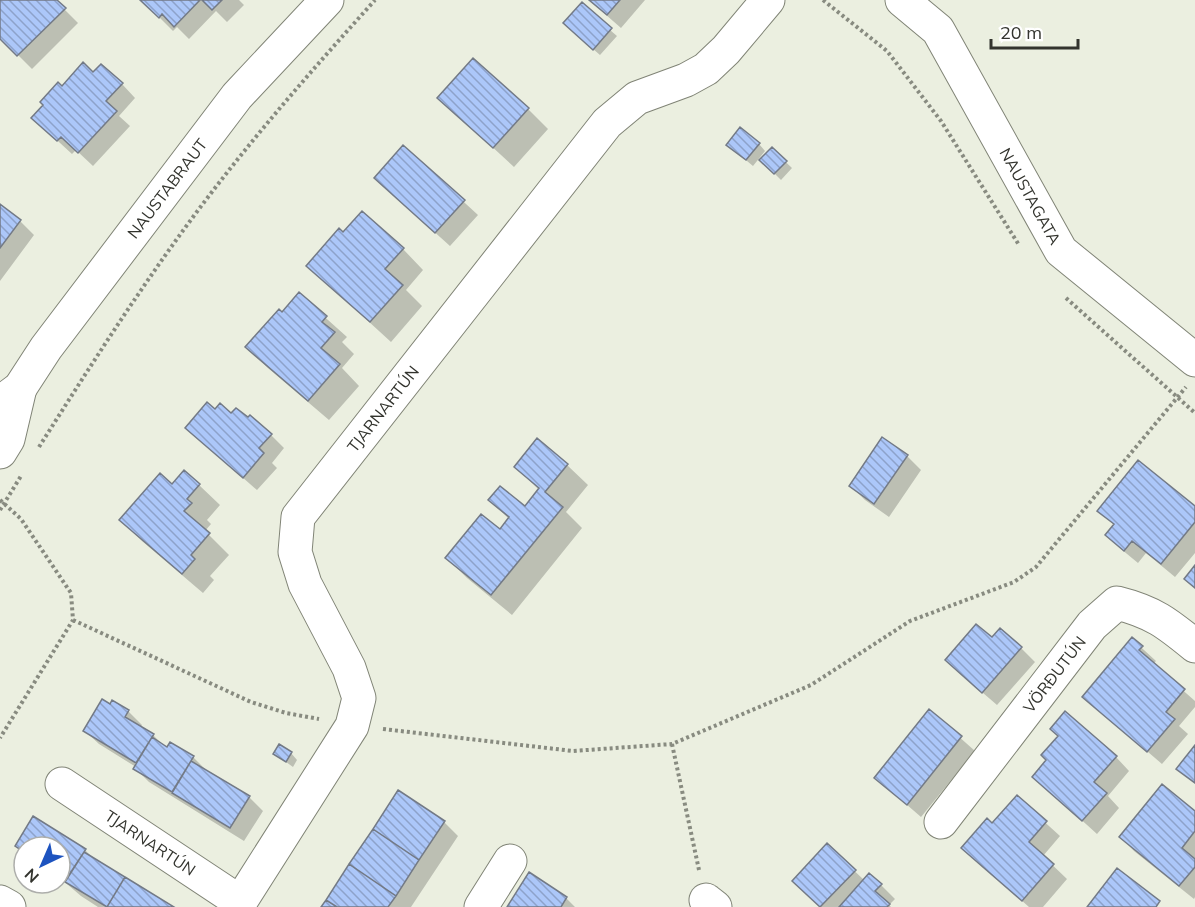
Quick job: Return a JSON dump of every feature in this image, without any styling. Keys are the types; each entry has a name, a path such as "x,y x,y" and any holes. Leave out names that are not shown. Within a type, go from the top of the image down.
{"street":[{"name":"NAUSTABRAUT","path":"11,464 8,439 10,396 237,96 327,0"},
{"name":"TJARNARTÚN","path":"62,784 239,904 352,726 359,698 349,668 305,584 296,552 298,517 607,123 637,98 686,80 706,69 726,50 768,0"},
{"name":"NAUSTAGATA","path":"902,0 938,30 1060,251 1192,372"},
{"name":"VÖRÐUTÚN","path":"941,822 1092,625 1118,603 1142,609 1162,619 1195,646"},
{"path":"481,907 510,861"},
{"path":"0,902 9,907"}],"path":[{"path":"34,456 88,370 196,213 280,106 375,0"},
{"path":"73,620 251,702 286,713 352,726 573,751 672,744 811,685 910,621 1014,582 1036,567 1192,372"},
{"path":"0,510 11,464"},
{"path":"0,738 73,620 71,593 21,519 2,502"},
{"path":"672,744 711,903"}],"building":[{"path":"0,0 57,0 66,8 17,56 0,39"},
{"path":"140,0 200,0 174,27 162,14 159,18"},
{"path":"202,0 222,0 212,10"},
{"path":"589,0 620,0 607,15"},
{"path":"582,2 612,28 593,50 563,23"},
{"path":"473,58 529,108 493,148 437,98"},
{"path":"83,62 93,72 101,64 123,83 106,101 117,111 78,153 61,137 57,141 31,118 43,105 40,102 58,82 62,86"},
{"path":"740,127 760,143 746,160 726,145"},
{"path":"403,145 465,200 435,233 374,178"},
{"path":"772,147 787,161 774,174 759,160"},
{"path":"0,204 21,220 0,248"},
{"path":"362,211 404,248 385,269 403,285 370,322 306,266 339,228 343,232"},
{"path":"299,292 327,316 322,322 335,332 321,348 340,364 308,401 245,347 279,309 282,312"},
{"path":"207,402 215,409 220,403 231,413 236,408 248,417 250,415 272,434 259,448 264,453 243,478 185,428"},
{"path":"882,437 908,455 874,504 849,486"},
{"path":"537,438 568,464 545,492 563,507 491,595 445,558 481,514 500,529 509,517 488,500 500,486 525,506 539,488 514,467"},
{"path":"1138,460 1195,506 1195,522 1161,564 1132,541 1124,551 1105,535 1114,524 1097,511"},
{"path":"184,470 200,484 187,499 192,503 184,511 210,533 191,555 195,559 182,574 119,520 160,473 172,484"},
{"path":"1195,565 1195,588 1184,579"},
{"path":"976,624 992,637 1000,628 1022,647 982,693 945,660"},
{"path":"1132,637 1143,646 1139,650 1185,689 1166,712 1175,719 1147,752 1082,697"},
{"path":"102,699 110,704 112,700 129,710 125,717 154,734 136,763 83,731"},
{"path":"929,709 962,736 907,805 874,778"},
{"path":"1065,711 1117,756 1094,782 1107,793 1082,821 1032,777 1046,760 1041,755 1058,736 1050,729"},
{"path":"152,737 167,747 170,742 194,756 172,792 133,769"},
{"path":"279,744 292,752 286,762 273,754"},
{"path":"1195,745 1195,783 1176,769"},
{"path":"191,761 250,796 230,828 172,793"},
{"path":"1162,784 1195,811 1195,831 1182,848 1195,859 1195,867 1179,886 1119,837"},
{"path":"398,790 445,821 419,860 373,829"},
{"path":"1017,795 1047,821 1029,842 1054,864 1022,901 961,848 987,818 992,823"},
{"path":"33,816 64,835 22,835"},
{"path":"373,829 419,860 396,896 349,864"},
{"path":"72,840 86,849 72,870"},
{"path":"827,843 856,870 820,907 792,881"},
{"path":"84,852 125,877 107,907 72,886 72,871"},
{"path":"349,864 396,896 388,907 337,907 326,900"},
{"path":"1117,868 1160,901 1156,907 1087,907"},
{"path":"529,872 567,897 561,907 507,907"},
{"path":"869,873 882,884 875,891 890,904 887,907 839,907"},
{"path":"125,877 174,907 107,907"},
{"path":"326,900 337,907 321,907"}]}
